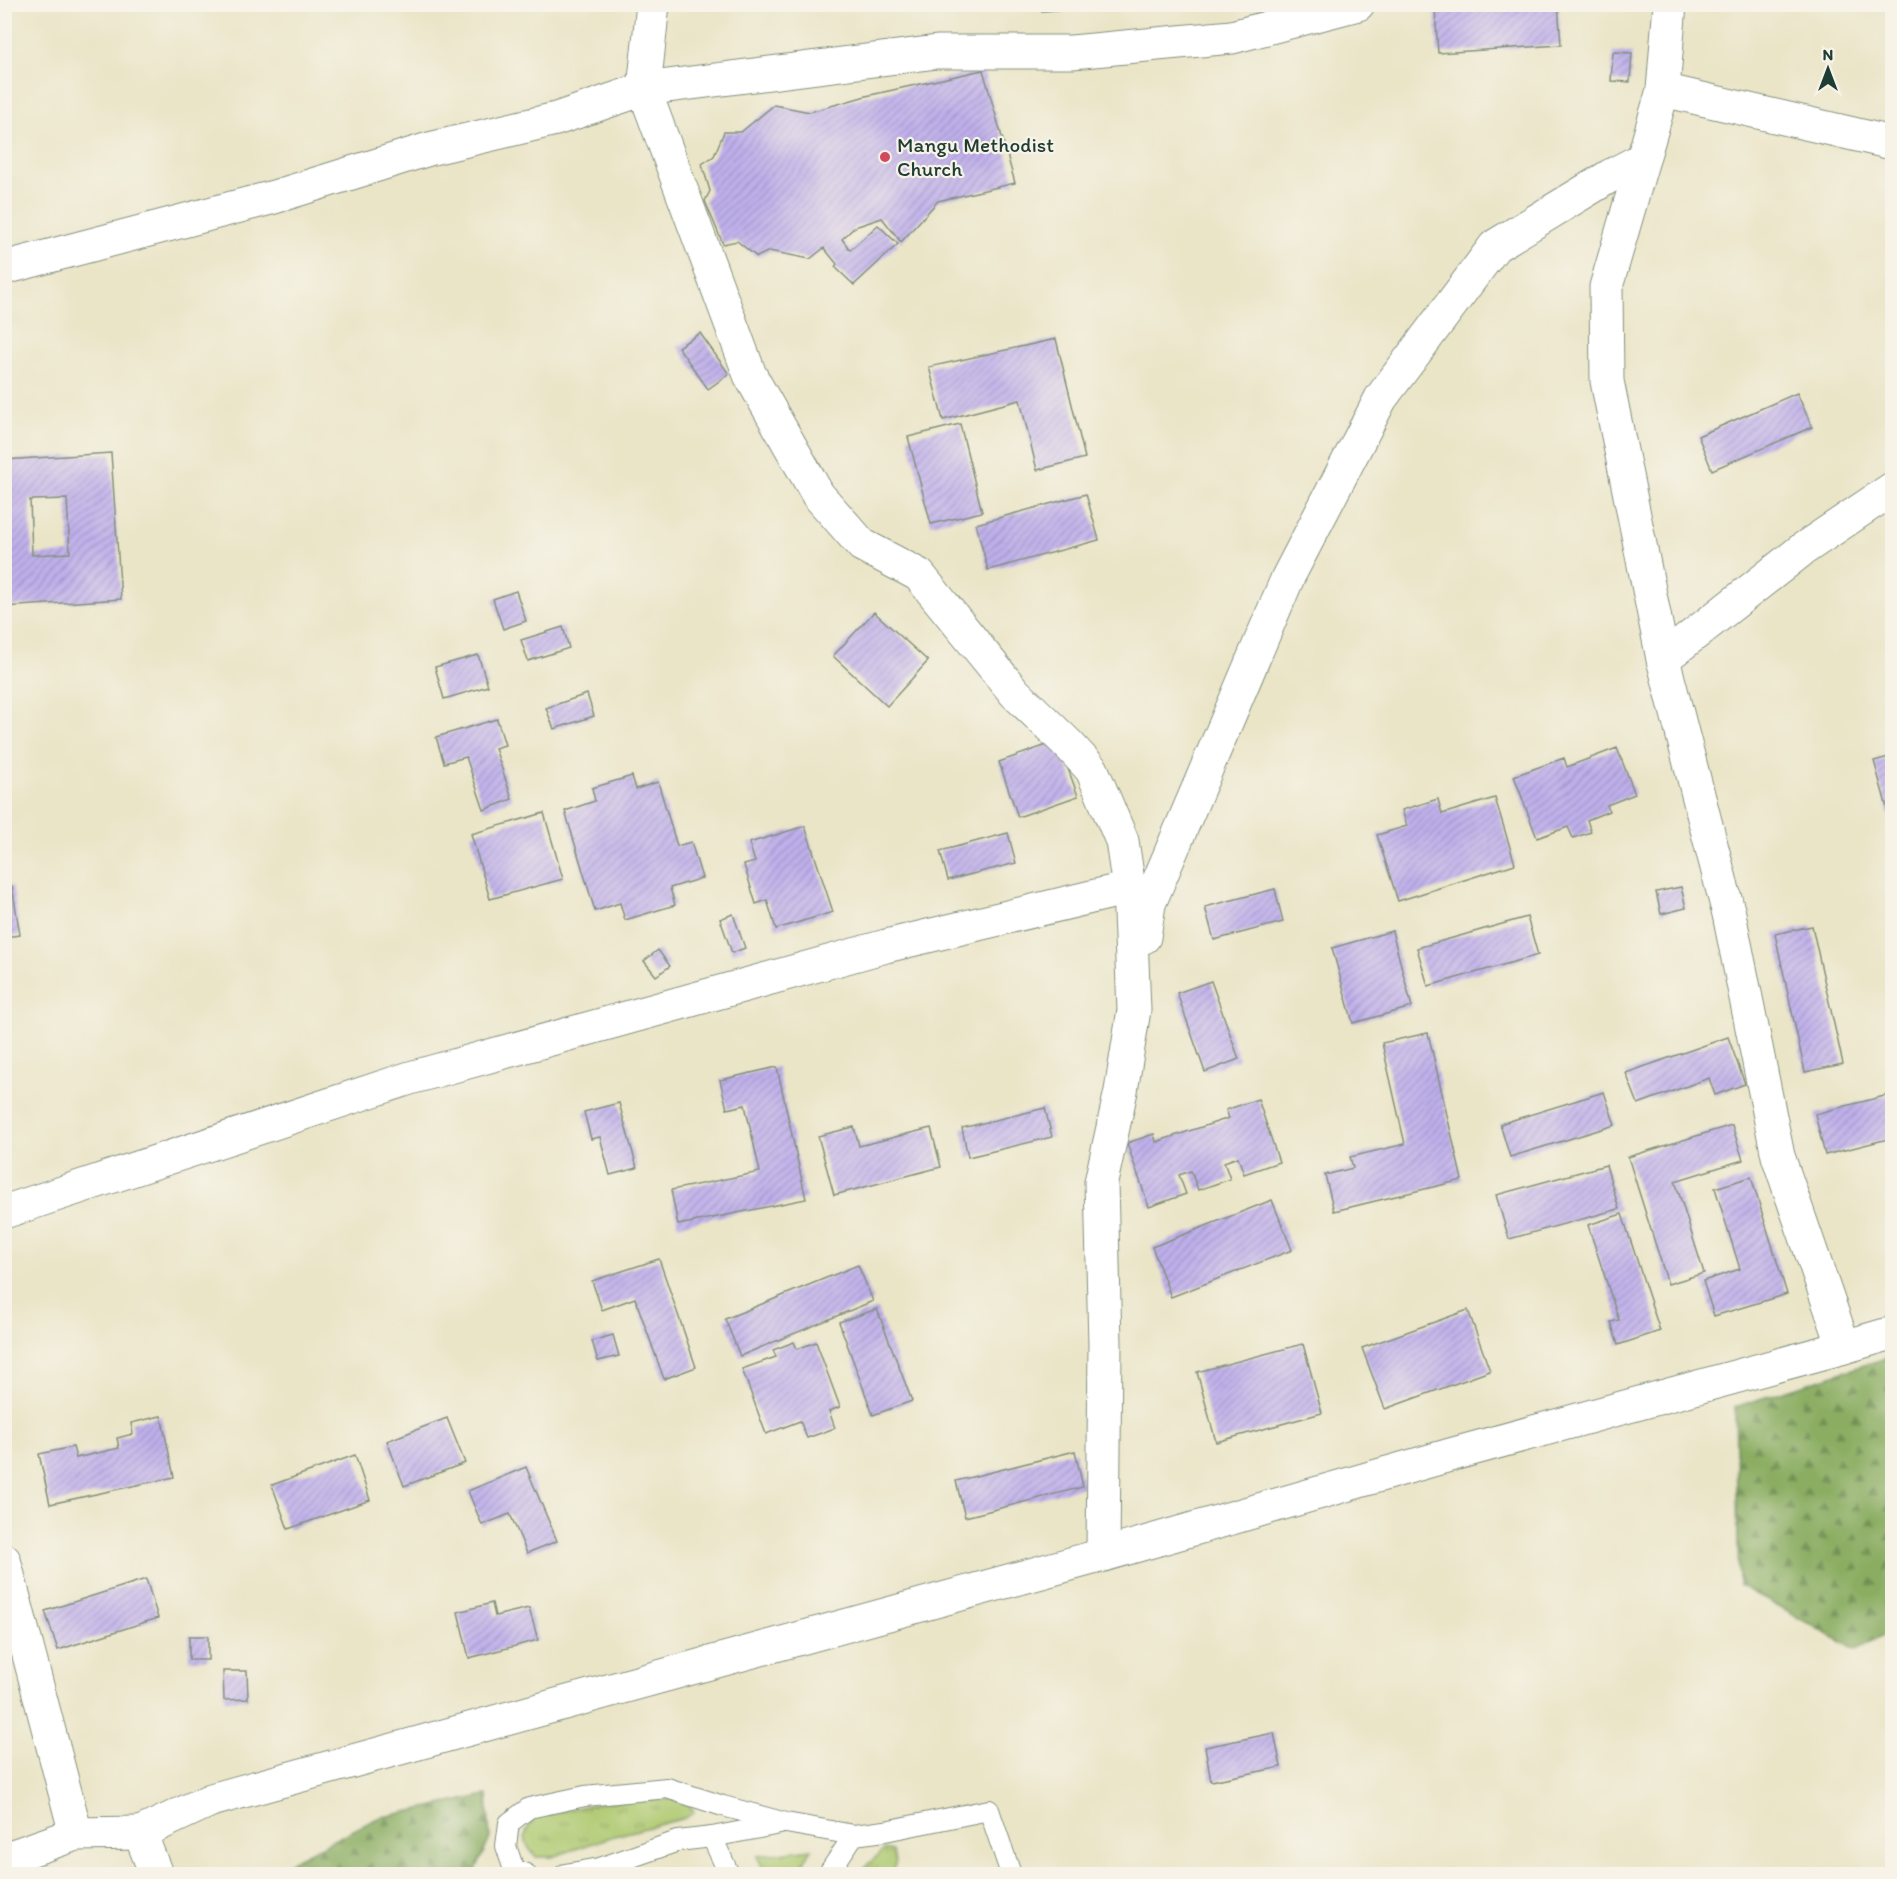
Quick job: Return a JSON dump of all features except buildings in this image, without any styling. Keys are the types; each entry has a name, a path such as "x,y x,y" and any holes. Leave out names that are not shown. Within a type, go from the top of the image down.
{"street":[{"path":"653,4 644,89 750,375 818,495 862,545 919,575 1015,693 1092,770 1122,842 1130,888 1134,1010"},
{"path":"4,268 274,197 429,149 556,119 644,89 937,52 1072,52 1232,38 1358,4"},
{"path":"1670,4 1663,90 1606,287 1607,381 1663,659 1729,914 1778,1156 1844,1347"},
{"path":"1663,90 1893,143"},
{"path":"1103,1555 1105,1344 1101,1182 1134,1010 1149,904 1288,577 1381,399 1495,246 1610,176 1643,159"},
{"path":"1663,659 1803,549 1893,489"},
{"path":"4,1212 410,1078 886,946 1130,888"},
{"path":"4,1858 76,1834 140,1833 211,1800 1103,1555 1450,1455 1893,1333"},
{"path":"4,1560 76,1834"},
{"path":"140,1833 156,1875"}],"lane":[{"path":"526,1875 514,1870 506,1846 509,1823 529,1808 585,1796 667,1788 786,1823 854,1835 988,1810 1011,1875"},
{"path":"565,1875 600,1868 678,1841 786,1823"},
{"path":"828,1875 854,1835"},
{"path":"712,1837 729,1875"}],"green space":[{"path":"1892,1356 1892,1631 1856,1650 1739,1585 1735,1407"},
{"path":"487,1795 490,1838 474,1874 276,1874 291,1861 378,1818"},
{"path":"671,1799 690,1805 694,1812 685,1818 614,1836 552,1857 536,1857 526,1842 526,1833 534,1817 604,1802"},
{"path":"812,1849 796,1874 766,1874 757,1856"},
{"path":"885,1849 892,1851 896,1861 892,1874 857,1874"}],"place":[{"name":"Mangu Methodist Church","path":"885,157"}]}
